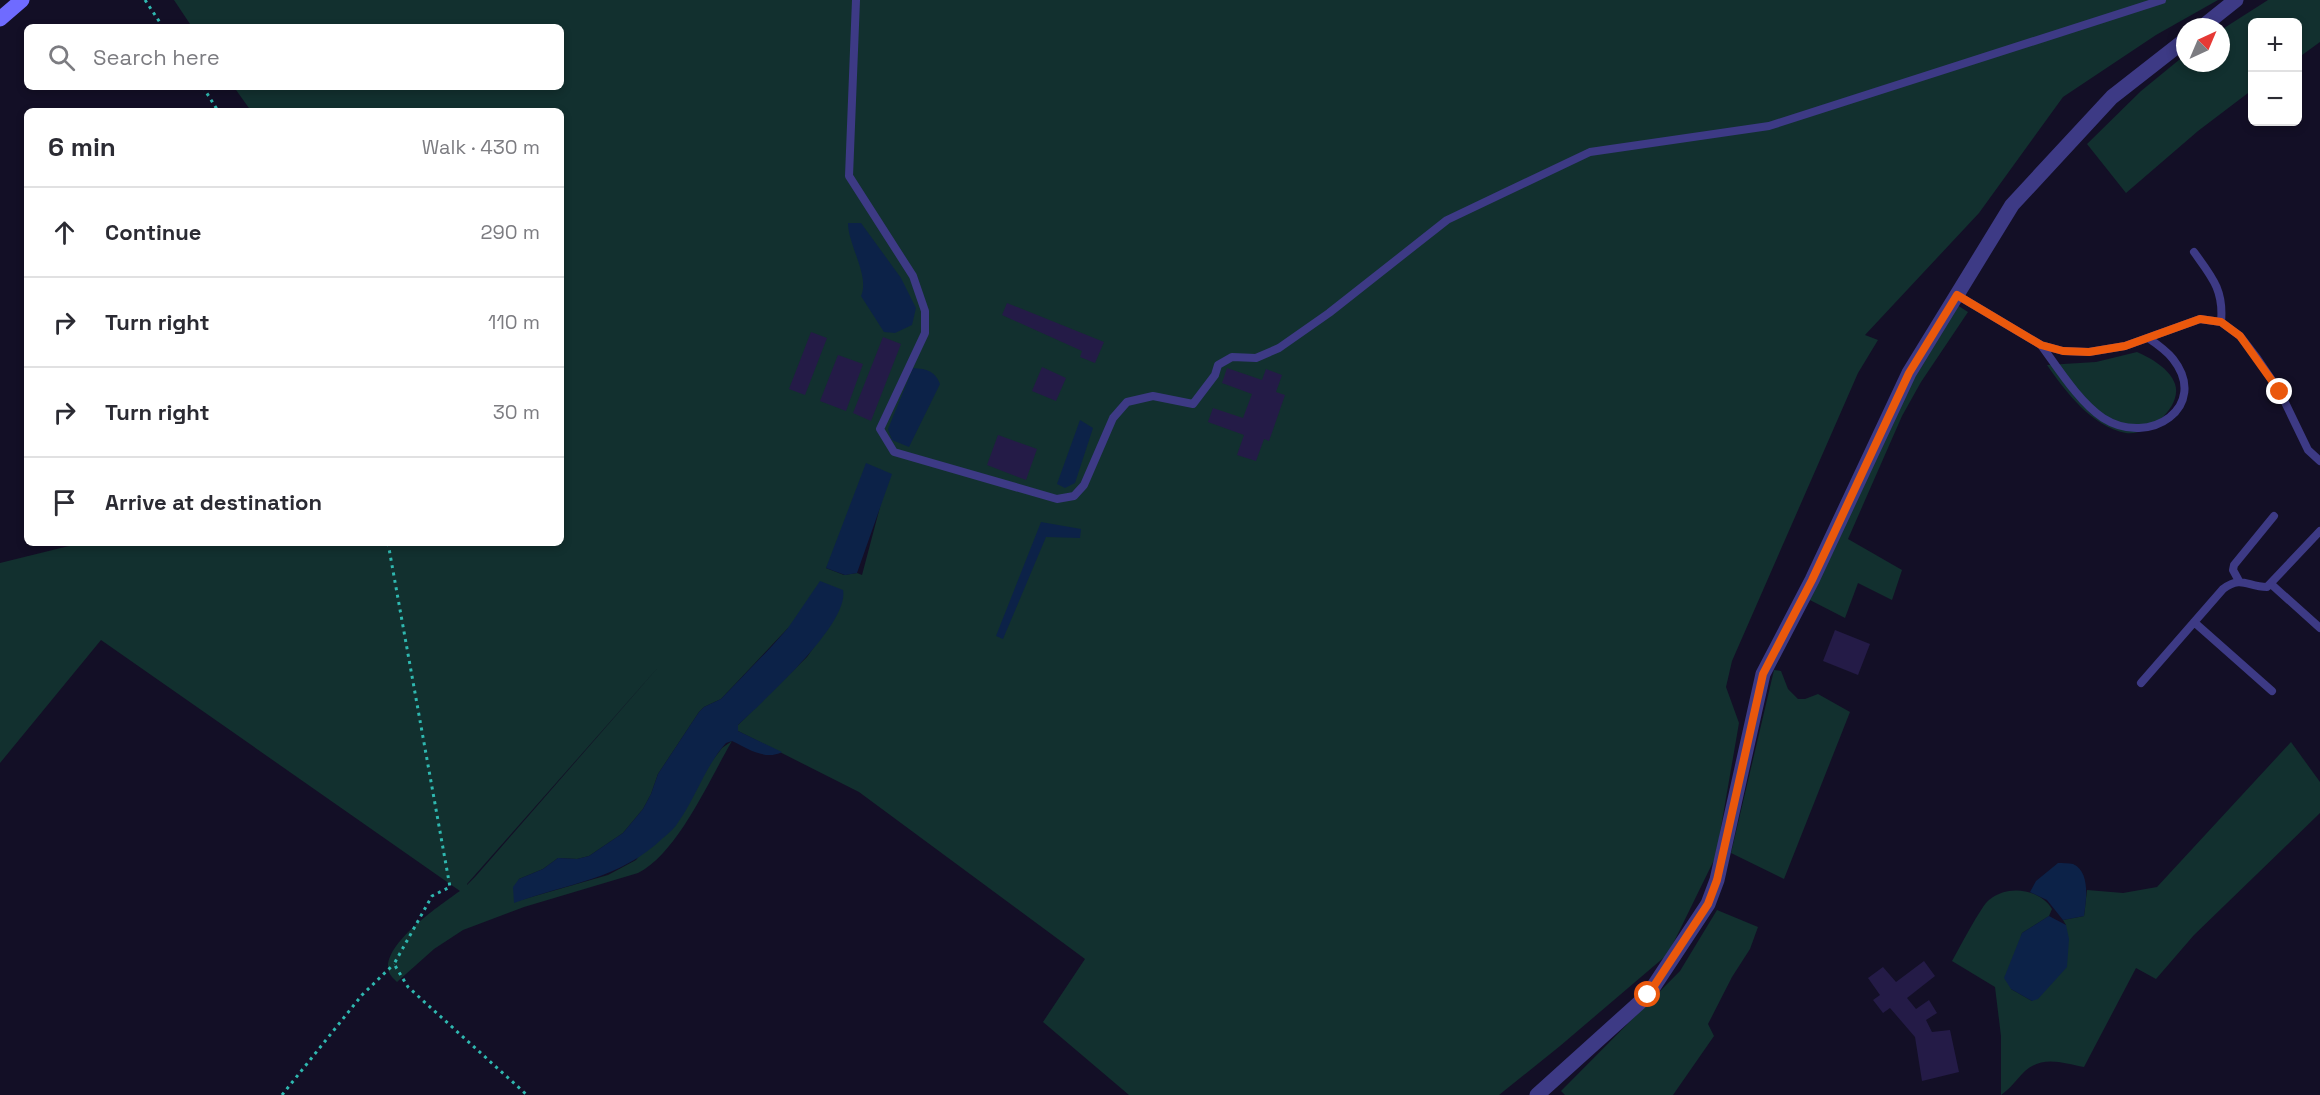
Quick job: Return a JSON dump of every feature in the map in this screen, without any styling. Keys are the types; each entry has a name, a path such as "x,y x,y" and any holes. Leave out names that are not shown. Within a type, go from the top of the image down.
{"main road":[{"path":"0,19 22,0"}],"street":[{"path":"2213,18 2236,0"},
{"path":"1537,1095 1648,995 1708,904 1717,880 1763,674 1812,580 1909,373 2012,205 2112,97 2176,47"}],"lane":[{"path":"856,0 849,176 913,276 925,310 925,333 880,429 894,452 1057,499 1074,496 1084,485 1113,418 1127,402 1153,396 1193,404 1215,375 1218,365 1232,357 1256,358 1280,348 1329,313 1447,220 1590,152 1769,126 2162,0"},
{"path":"2194,252 2218,288 2222,300 2221,322"},
{"path":"1957,295 2041,345 2063,351 2089,352 2125,346 2200,319 2221,322 2240,336 2257,358 2280,392 2308,450 2320,461"},
{"path":"2041,345 2072,386 2103,418 2130,428 2153,428 2176,410 2185,392 2179,369 2172,357 2148,338"},
{"path":"2239,581 2233,570 2234,565 2274,516"},
{"path":"2141,683 2223,589 2232,582 2239,581 2267,587 2320,531"},
{"path":"2271,584 2320,628"},
{"path":"2194,622 2272,691"}],"path":[{"path":"145,0 161,24"},
{"path":"205,90 217,108"},
{"path":"282,1095 362,995 394,964 432,896 450,887 389,546"},
{"path":"394,964 408,987 527,1095"}],"green space":[{"path":"174,0 2218,0 2186,18 2176,18 2176,24 2063,97 1979,213 1865,335 1878,340 1858,373 1732,661 1726,687 1739,723 1716,856 1668,954 1499,1095 1129,1095 1043,1022 1085,959 859,792 738,731 738,725 807,657 837,614 788,628 721,699 699,712 658,774 643,809 623,833 589,856 577,859 558,858 543,869 519,879 514,902 608,875 636,860 722,748 732,741 679,833 653,863 638,873 524,907 463,930 434,949 397,982 388,966 397,945 417,924 460,891 101,640 0,763 0,563 69,546 564,546 564,108 249,108 236,90 564,90 564,24 190,24","holes":["889,473 862,575 857,573 844,575 826,568","661,664 475,877 467,884"]},
{"path":"2268,0 2320,0 2320,42 2302,55 2302,18 2248,18 2248,93 2198,131 2126,193 2087,144 2141,91 2176,62 2176,72 2230,72 2230,24"},
{"path":"1954,303 1968,312 1921,382 1902,416 1848,539 1902,570 1892,600 1858,583 1845,618 1806,598 1861,471"},
{"path":"2137,352 2154,361 2169,374 2175,384 2176,393 2169,411 2161,419 2144,430 2134,433 2113,429 2091,416 2071,397 2047,365 2096,362"},
{"path":"1774,670 1781,671 1788,689 1798,699 1818,694 1850,712 1784,879 1731,853"},
{"path":"2291,742 2320,782 2320,813 2194,935 2156,979 2136,968 2084,1067 2061,1062 2039,1063 2025,1071 2001,1095 2001,1036 1995,987 1952,961 1985,904 2005,892 2023,891 2040,897 2052,909 2049,916 2022,933 2011,989 2032,1001 2066,925 2063,920 2084,916 2087,890 2123,893 2157,887"},
{"path":"1717,910 1758,927 1750,949 1732,977 1708,1024 1714,1036 1673,1095 1565,1095 1561,1091 1680,971"}],"water":[{"path":"848,223 861,223 901,278 916,308 912,325 895,333 884,332 861,296 863,279"},
{"path":"913,368 930,372 936,376 940,384 909,447 892,440 888,429"},
{"path":"1080,420 1093,428 1075,483 1065,488 1057,484"},
{"path":"866,463 892,474 857,573 845,575 826,568"},
{"path":"1041,522 1081,529 1080,538 1046,537 1003,639 996,636"},
{"path":"820,581 843,590 842,605 833,622 784,681 738,725 738,731 782,752 769,755 750,750 732,741 726,743 713,761 677,824 646,852 611,872 514,903 513,887 519,879 543,869 558,858 577,859 589,856 623,833 643,809 658,774 699,712 721,699 772,646 788,628"},
{"path":"2058,863 2073,864 2083,873 2086,887 2084,916 2063,920 2047,900 2030,892 2036,881"},
{"path":"2049,916 2066,925 2069,939 2067,967 2038,999 2032,1001 2011,989 2004,978 2022,933"}],"building":[{"path":"1007,303 1104,342 1095,363 1080,357 1082,351 1002,315"},
{"path":"811,332 827,338 805,395 789,389"},
{"path":"883,337 901,344 871,421 853,413"},
{"path":"838,355 863,364 846,411 820,401"},
{"path":"1042,367 1066,378 1056,401 1032,391"},
{"path":"1227,368 1262,380 1266,369 1282,375 1276,392 1285,395 1269,441 1264,439 1256,461 1237,455 1244,435 1208,422 1213,408 1243,418 1252,394 1222,383"},
{"path":"998,435 1037,449 1026,480 987,465"},
{"path":"1835,630 1870,644 1858,675 1823,661"},
{"path":"1924,961 1935,976 1907,998 1916,1009 1929,1000 1937,1013 1926,1020 1932,1032 1950,1030 1959,1072 1922,1081 1915,1037 1890,1008 1883,1013 1873,1000 1880,995 1868,978 1883,967 1896,982"}],"route":[{"path":"1648,995 1708,904 1717,880 1763,674 1812,580 1909,373 1957,295 2041,345 2063,351 2089,352 2125,346 2200,319 2221,322 2240,336 2280,392"}]}
